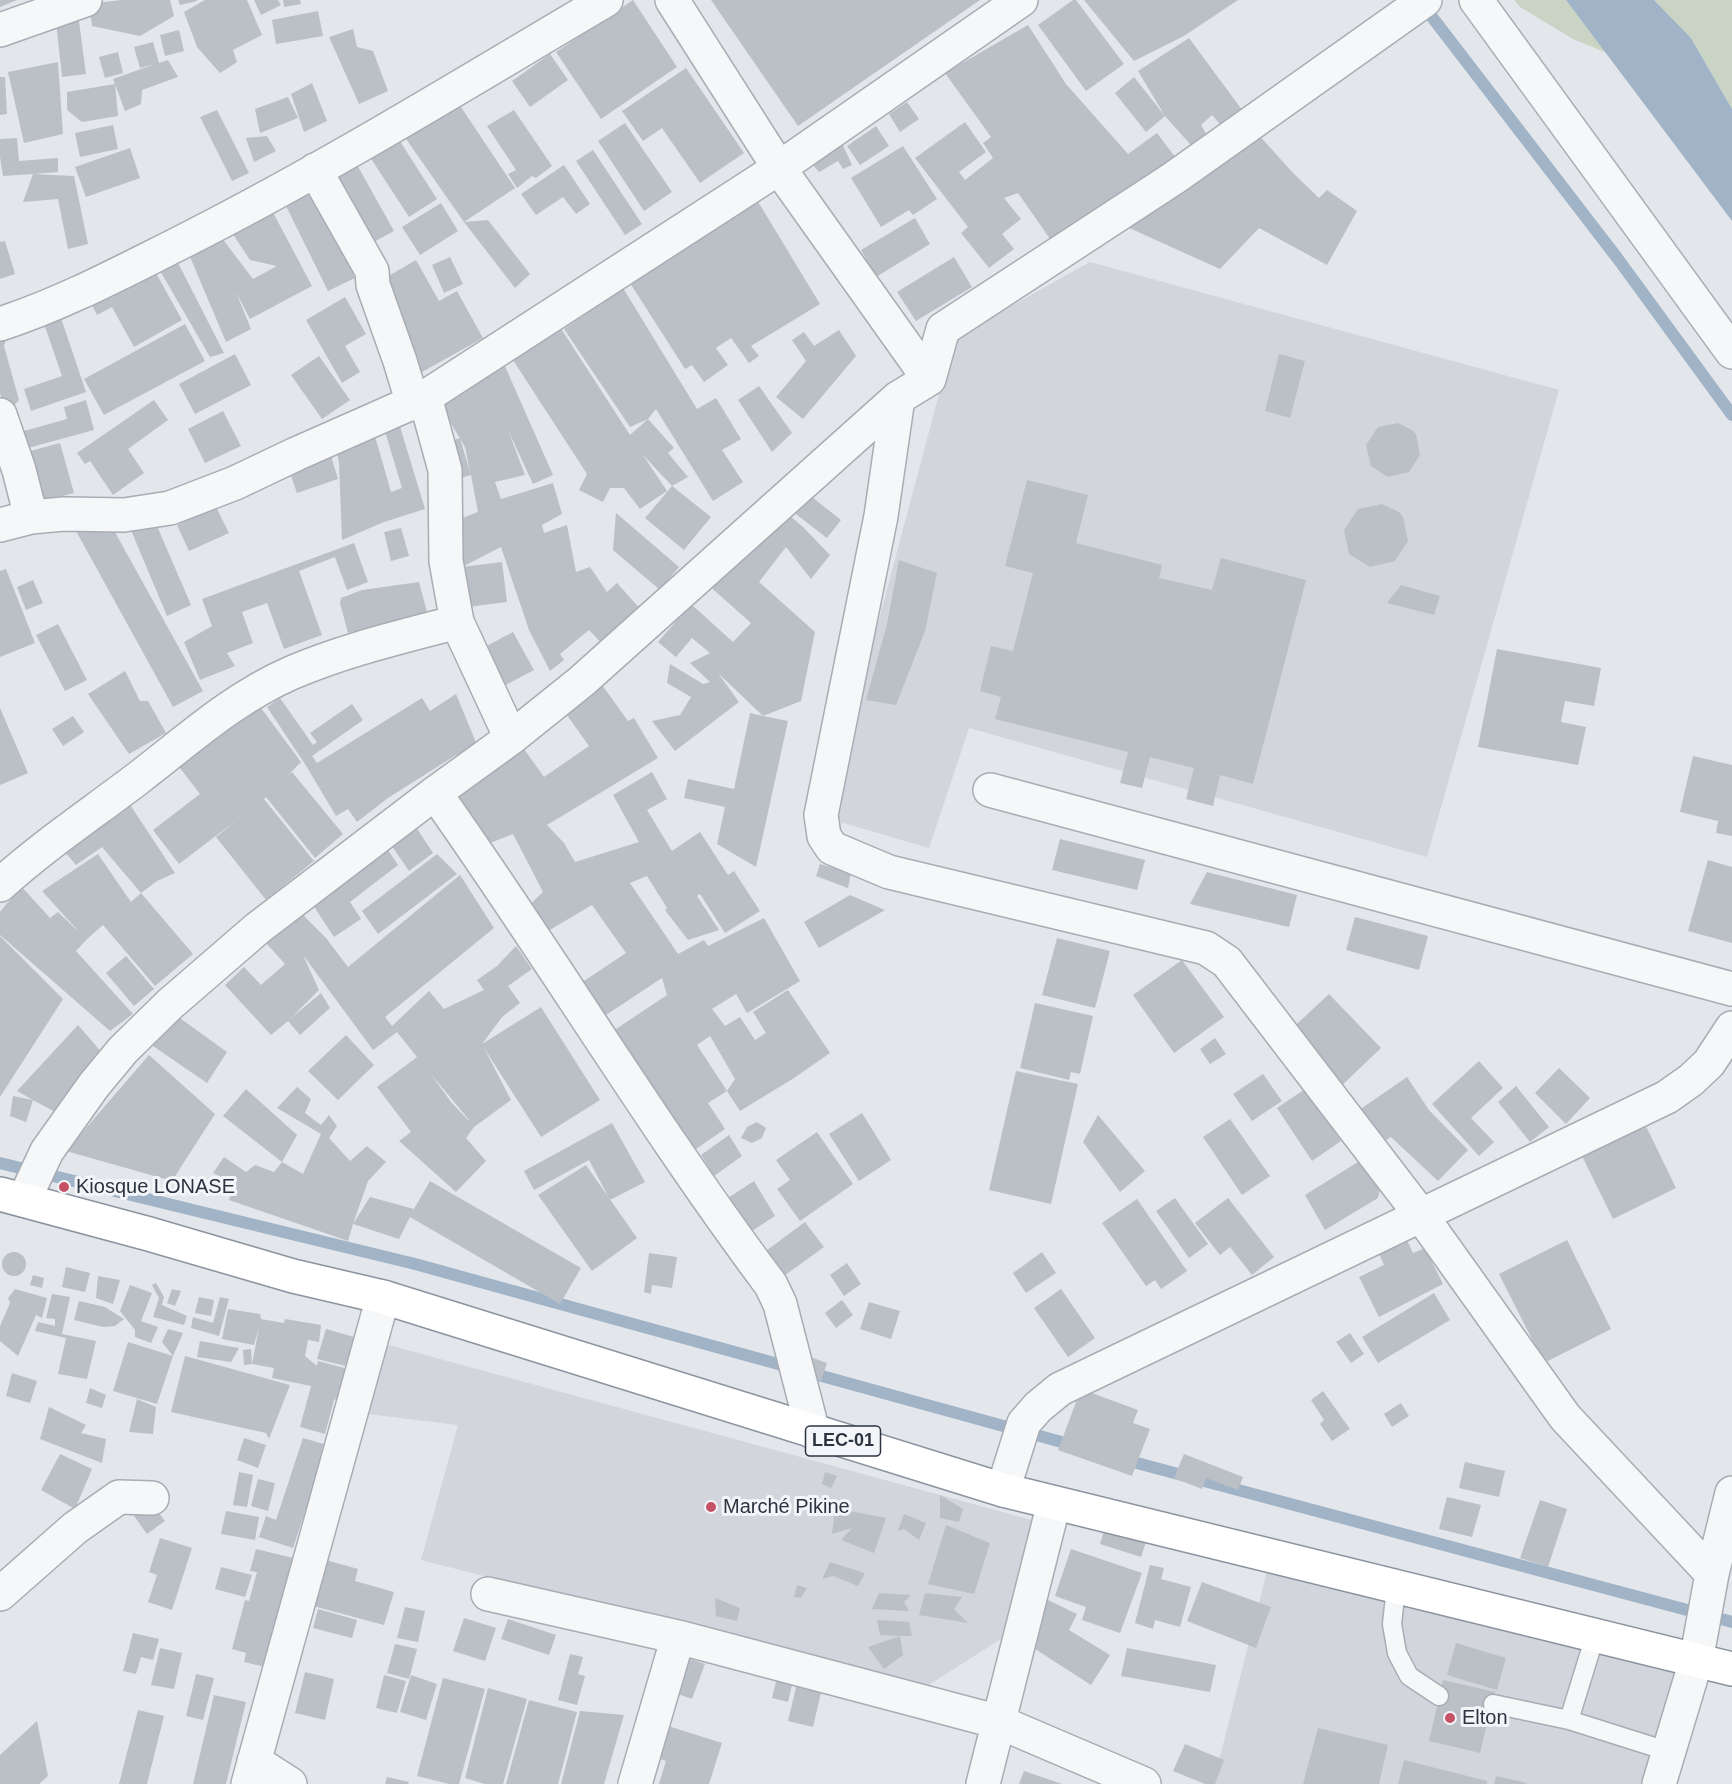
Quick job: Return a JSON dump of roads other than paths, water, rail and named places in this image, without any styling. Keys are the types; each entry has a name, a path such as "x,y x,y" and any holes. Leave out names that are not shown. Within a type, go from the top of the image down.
{"highway":[{"name":"LEC-01","path":"12,1197 293,1276 383,1297 1003,1490 1732,1670"}],"street":[{"path":"0,30 85,0"},
{"path":"0,324 72,296 231,217 606,0"},
{"path":"672,0 779,168 929,379"},
{"path":"0,525 32,517 64,514 124,515 170,508 235,483 304,450 419,401 779,168 1022,0"},
{"path":"12,1197 94,1085 123,1050 170,1005 258,928 511,738 582,681 898,398 929,379 943,329 1174,178 1425,0"},
{"path":"1476,0 1732,352"},
{"path":"315,170 372,271 373,285 445,470 446,561 457,622 511,738"},
{"path":"898,398 882,516 821,815 824,836 832,848 890,872 1206,948 1227,962 1420,1214 1565,1417 1712,1574"},
{"path":"0,415 32,517"},
{"path":"0,885 33,855 139,778 219,714 261,687 334,656 457,622"},
{"path":"990,790 1732,989"},
{"path":"435,793 515,908 636,1091 771,1285 780,1304 813,1432"},
{"path":"1003,1490 1024,1423 1038,1407 1060,1389 1667,1097 1691,1080 1708,1063 1732,1028"},
{"path":"290,1784 251,1772 383,1297"},
{"path":"1659,1784 1667,1751 1696,1661 1712,1574 1732,1493"},
{"path":"0,1594 75,1527 119,1497 152,1498"},
{"path":"983,1784 1054,1503"},
{"path":"488,1594 678,1637 999,1722 1144,1784"},
{"path":"635,1784 678,1637"}],"lane":[{"path":"1396,1588 1392,1624 1397,1653 1409,1676 1440,1696"},
{"path":"1569,1720 1595,1636"},
{"path":"1492,1704 1569,1720 1667,1751"}],"water":[{"path":"1566,0 1654,0 1691,38 1732,109 1732,221"}],"waterway":[{"path":"1422,4 1618,259 1732,415"},
{"path":"0,1163 415,1264 1076,1446"},
{"path":"1122,1459 1732,1622"}],"place":[{"name":"Kiosque LONASE","path":"64,1187"},
{"name":"Marché Pikine","path":"711,1507"},
{"name":"Elton","path":"1450,1718"}]}
